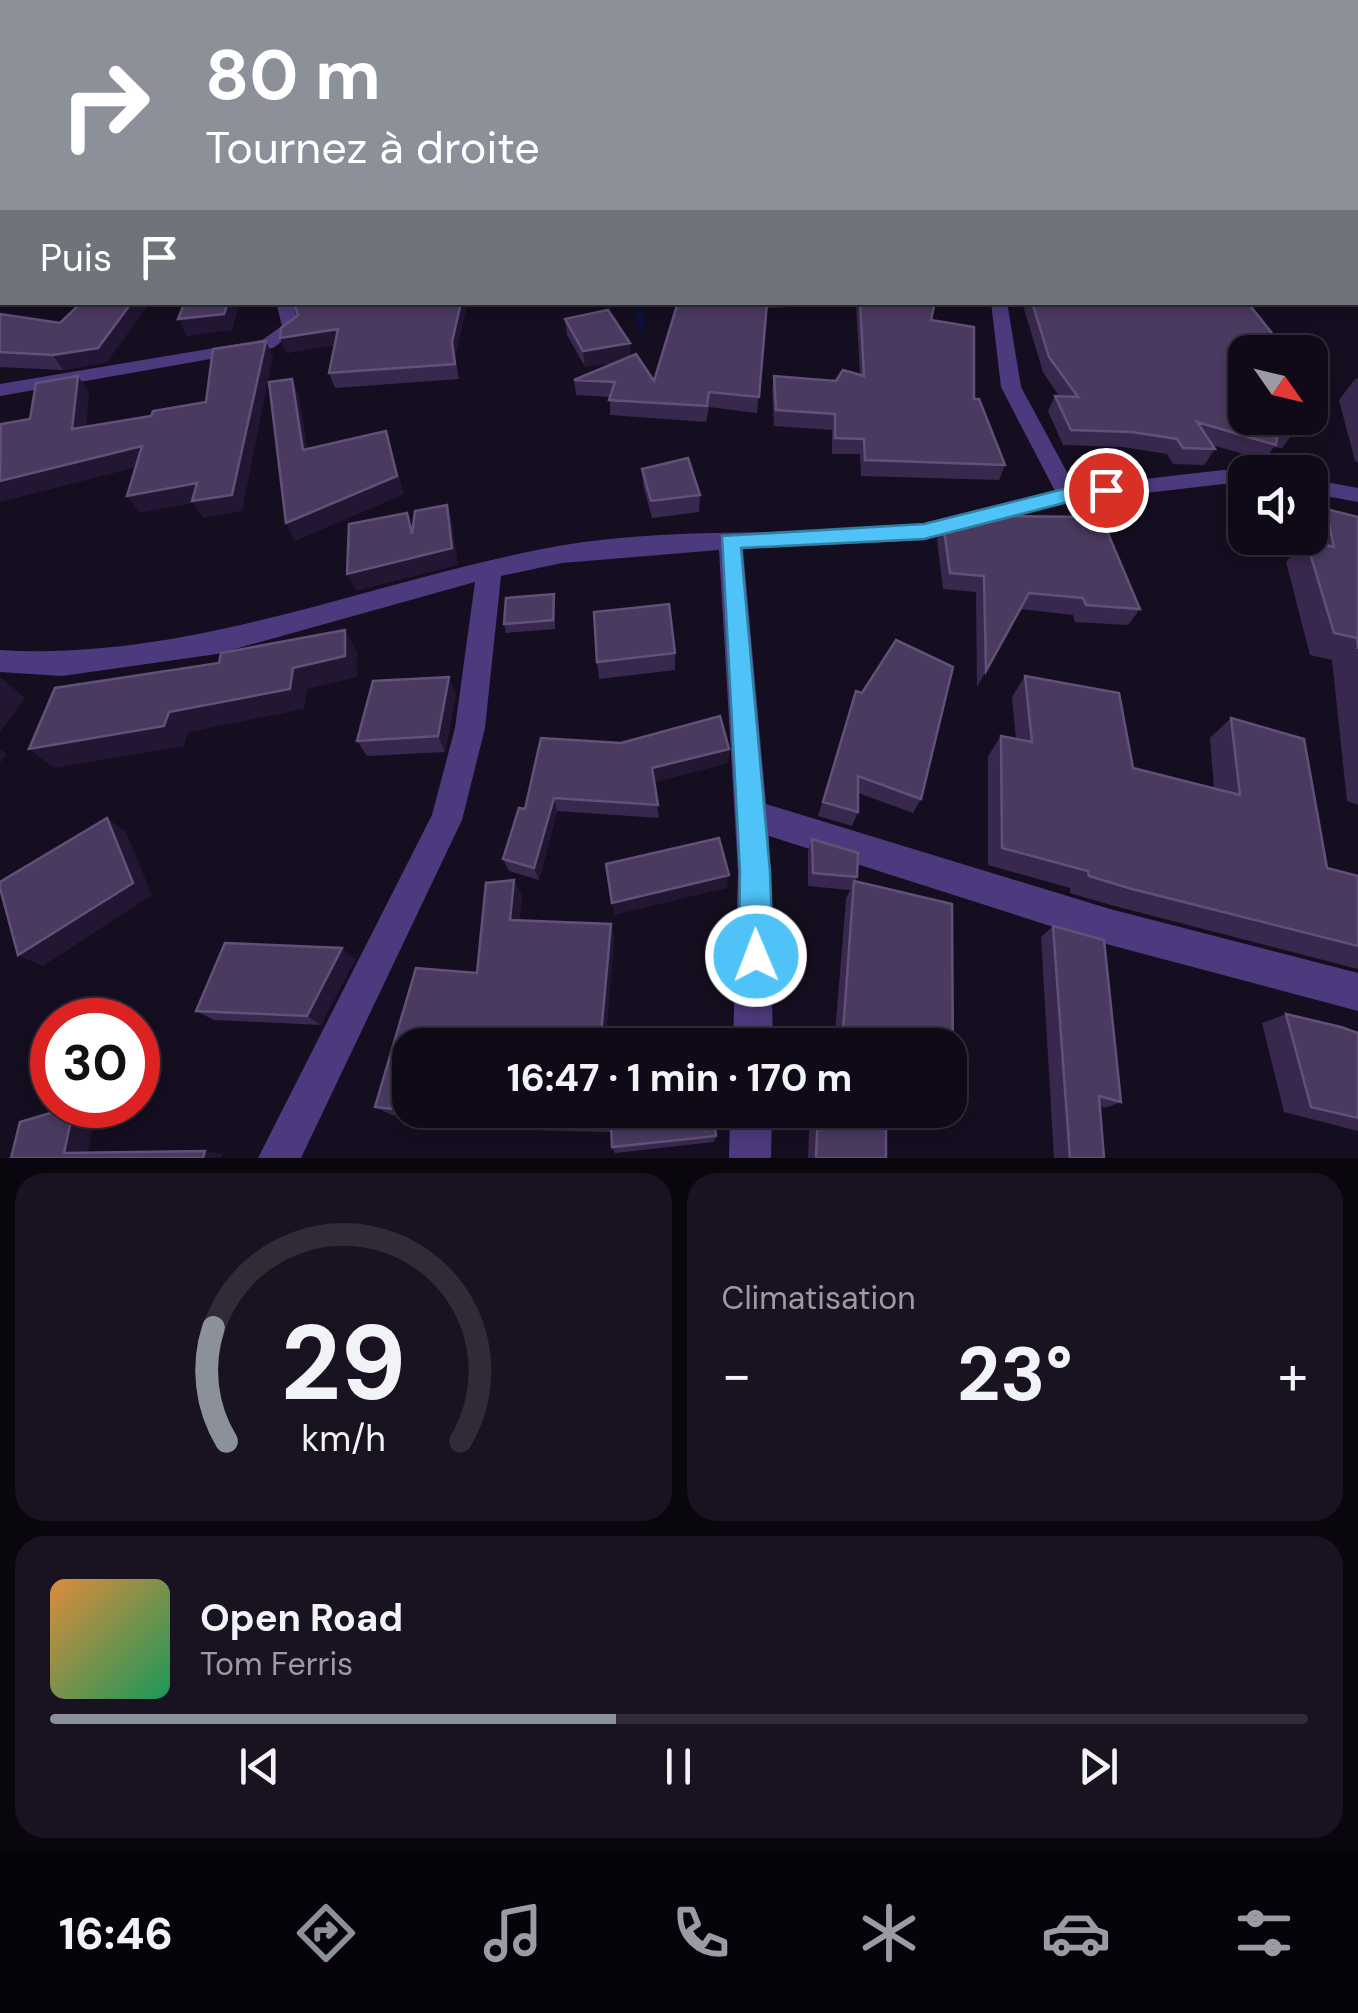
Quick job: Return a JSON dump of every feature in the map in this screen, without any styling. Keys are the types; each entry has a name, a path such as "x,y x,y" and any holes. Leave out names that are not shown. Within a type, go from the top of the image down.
{"street":[{"path":"0,390 267,344 291,328 285,305"},
{"path":"1000,305 1011,387 1068,495"},
{"path":"0,661 62,664 217,643 489,569 562,554 924,532 1068,495 1228,477"},
{"path":"1328,489 1358,495"},
{"path":"730,541 751,815 756,923 753,1028"},
{"path":"278,1158 452,804 464,770 476,702 489,569"},
{"path":"751,815 1110,927 1358,992"},
{"path":"750,1158 751,1128"}],"building":[{"path":"79,305 130,305 98,348 53,355 0,352 0,314 60,323"},
{"path":"184,305 227,305 224,314 178,319"},
{"path":"294,305 460,305 452,342 455,364 329,373 338,329 280,338 281,328 298,315"},
{"path":"677,305 767,305 759,397 709,392 707,406 609,400 615,382 574,380 636,354 654,381"},
{"path":"860,305 934,305 931,320 974,327 974,399 979,399 1005,465 865,460 864,439 835,438 835,414 776,410 774,376 836,381 843,370 864,376"},
{"path":"1033,305 1250,305 1273,335 1228,335 1228,431 1197,422 1215,449 1183,448 1177,439 1132,432 1071,430 1055,396 1078,397 1049,357"},
{"path":"608,310 630,343 583,351 565,319"},
{"path":"266,341 232,495 192,501 197,483 127,496 142,446 0,481 1,424 30,419 36,383 78,376 72,429 151,416 153,411 206,402 213,349"},
{"path":"292,379 303,450 386,431 397,476 286,523 269,382"},
{"path":"1242,435 1277,435 1276,445"},
{"path":"688,458 700,495 651,501 642,469"},
{"path":"447,505 452,548 347,574 349,524 407,513 412,534 415,511"},
{"path":"1328,510 1358,517 1358,649 1357,638 1334,633 1311,555 1328,555 1328,546 1334,547"},
{"path":"992,511 997,516 1101,517 1140,609 1086,605 1083,598 1029,593 986,671 984,576 950,573 943,523"},
{"path":"554,594 553,620 504,624 506,598"},
{"path":"669,604 675,653 597,662 594,612"},
{"path":"345,630 345,656 293,668 290,689 169,712 164,726 29,749 55,688 219,663 221,653"},
{"path":"896,640 953,667 921,799 858,776 858,812 823,802 856,691 862,693"},
{"path":"1025,676 1119,693 1133,768 1240,795 1231,718 1304,739 1327,868 1358,876 1358,946 1132,889 1089,876 1088,871 1002,848 1001,736 1032,742"},
{"path":"449,677 438,736 357,741 373,681"},
{"path":"720,716 729,749 652,768 658,805 554,798 534,868 503,859 519,808 525,809 541,738 621,743"},
{"path":"107,818 133,883 18,955 0,882"},
{"path":"719,838 729,875 612,903 606,864"},
{"path":"812,839 858,853 857,877 813,873"},
{"path":"514,880 510,920 611,924 602,1028 398,1028 416,968 477,973 486,883"},
{"path":"854,881 952,904 953,1028 843,1028"},
{"path":"1053,926 1104,940 1121,1102 1099,1096 1104,1158 1070,1158"},
{"path":"225,943 342,948 307,1016 196,1011"},
{"path":"1286,1014 1358,1033 1358,1118 1311,1107"},
{"path":"392,1049 392,1109 375,1107"},
{"path":"30,1119 30,1128 69,1128 64,1153 205,1151 203,1158 11,1158 20,1122"},
{"path":"611,1128 715,1128 716,1136 612,1147"},
{"path":"817,1128 886,1128 886,1158 816,1158"}],"waterway":[{"path":"639,305 641,329"}],"route":[{"path":"756,956 755,872 730,541 924,532 1068,495 1106,490"}]}
